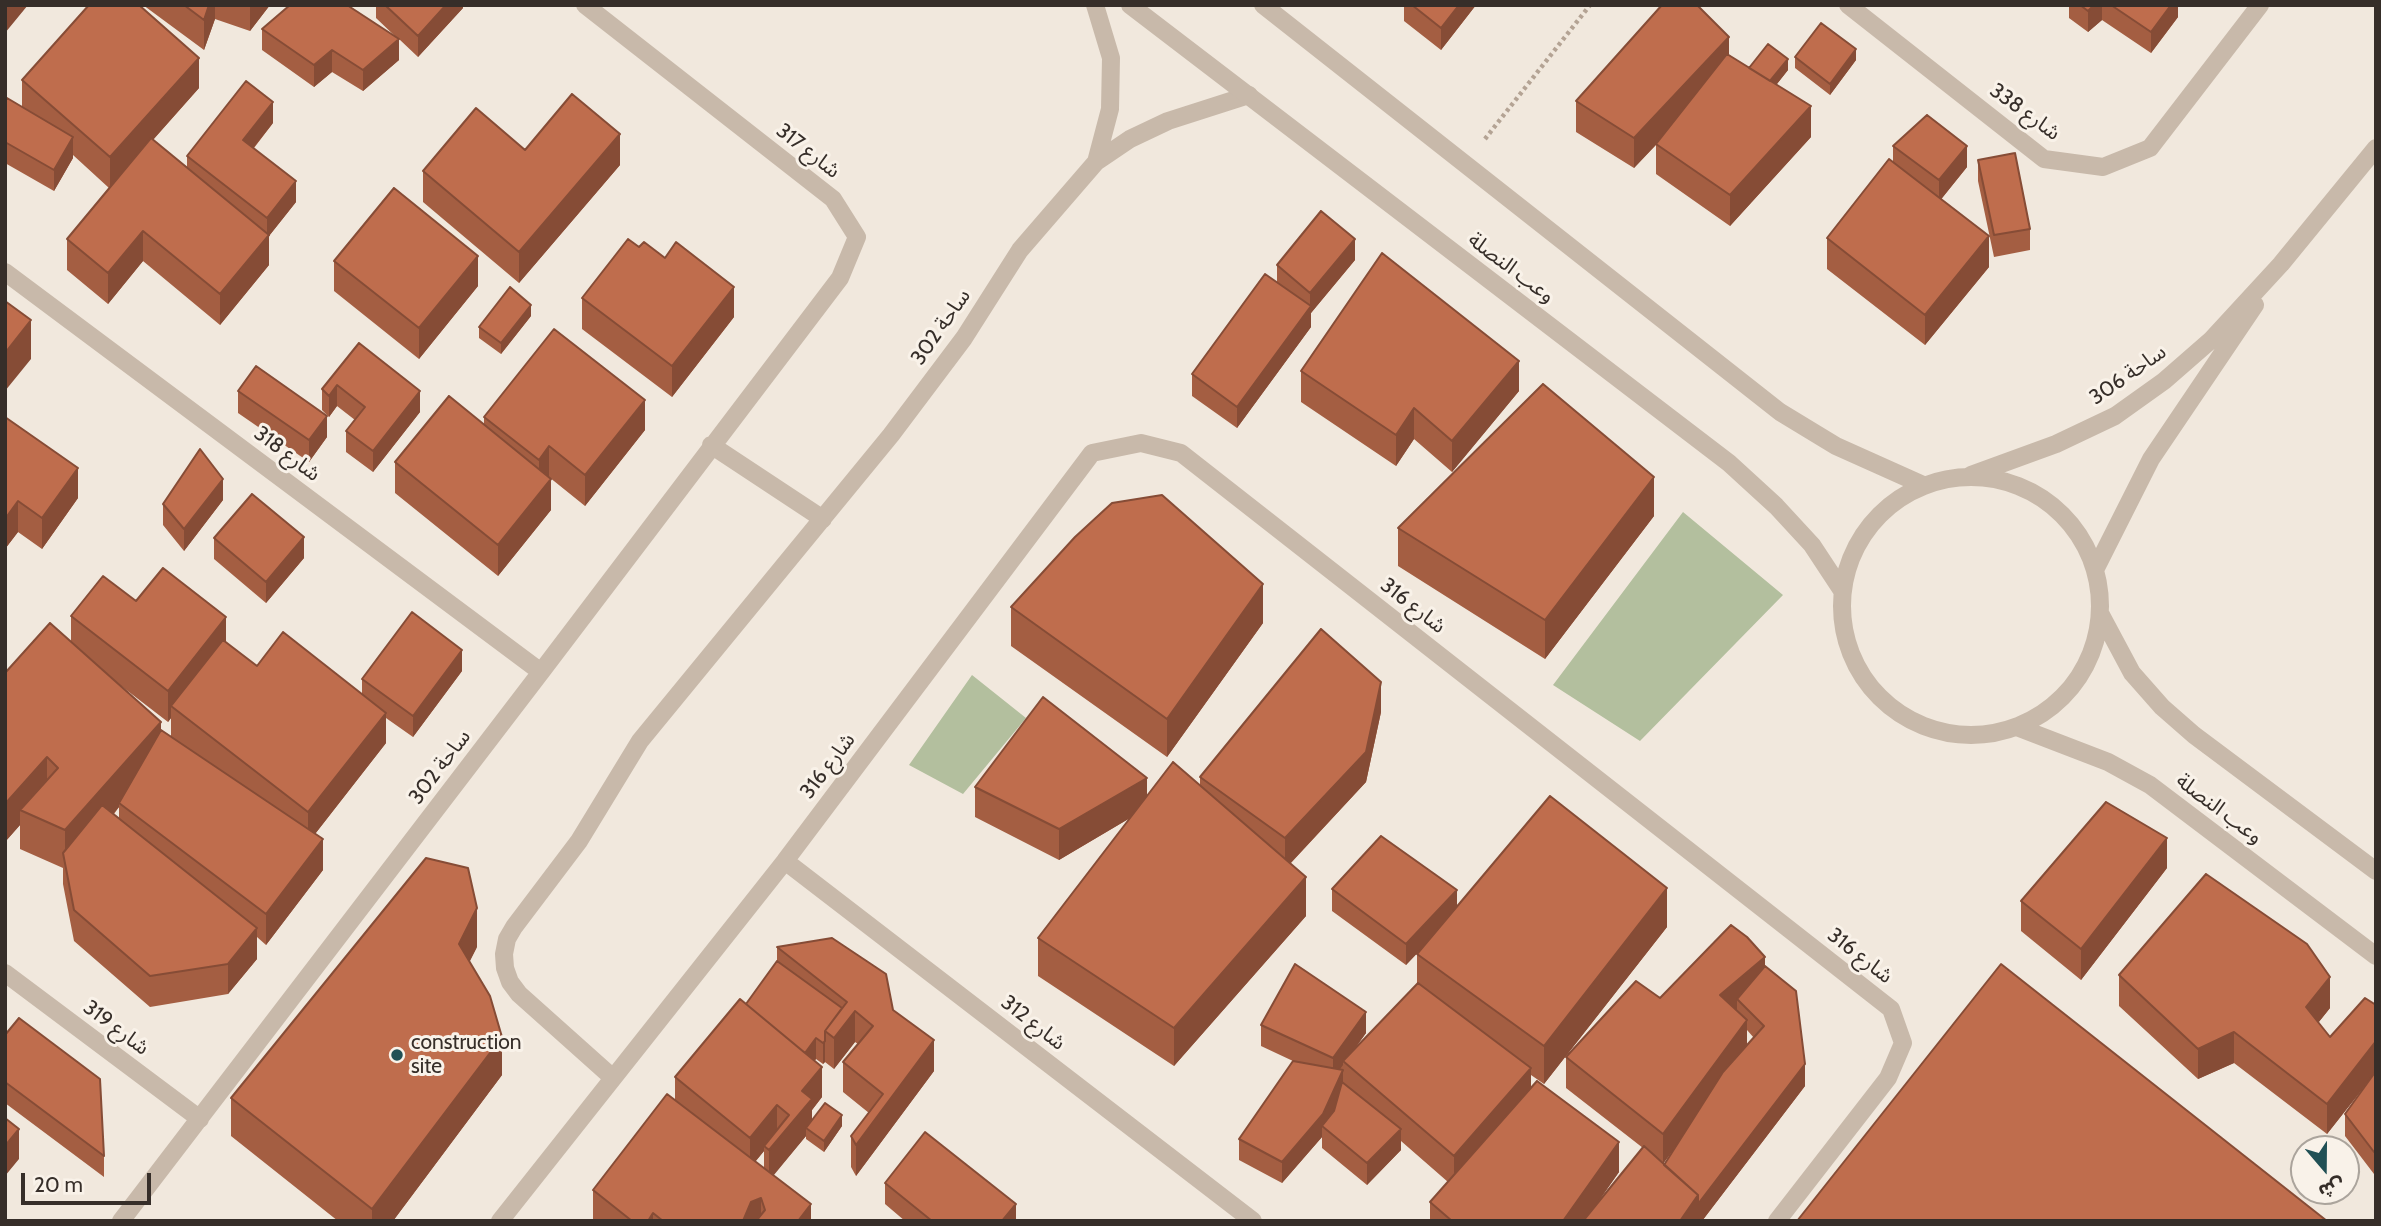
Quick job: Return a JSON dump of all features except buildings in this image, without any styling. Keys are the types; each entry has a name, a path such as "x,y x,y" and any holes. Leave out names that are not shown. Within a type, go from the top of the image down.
{"street":[{"name":"شارع 317","path":"585,5 833,199 858,237 840,278 711,445"},
{"name":"ساحة 302","path":"1095,5 1111,58 1110,109 1096,162"},
{"name":"وعب النصلة","path":"1130,5 1729,463 1776,506 1812,545 1841,589"},
{"path":"1263,5 1780,412 1836,446 1923,485"},
{"name":"شارع 338","path":"1848,5 2044,159 2103,167 2150,148 2260,5"},
{"name":"ساحة 302","path":"613,1078 519,994 510,982 505,968 507,939 579,841 640,741 891,435 964,338 1020,250 1096,162 1130,139 1168,121 1248,95"},
{"name":"ساحة 306","path":"1968,476 2056,444 2115,416 2164,382 2211,340 2281,264 2376,148"},
{"name":"ساحة 306","path":"2096,568 2151,460 2225,353 2281,264"},
{"name":"شارع 318","path":"5,272 541,672"},
{"name":"شارع 316","path":"785,861 1092,453 1141,443 1181,453 1891,1009 1903,1043 1888,1078 1777,1221"},
{"path":"711,445 823,519"},
{"name":"ساحة 302","path":"121,1221 711,445"},
{"path":"1968,476 2010,481 2047,500 2078,530 2096,568 2101,591 2101,615 2093,651 2076,684 2050,709 2017,727 1973,736 1929,729 1890,708 1860,675 1843,634 1841,589 1855,546 1883,509 1923,485 1968,476"},
{"path":"2101,615 2132,673 2162,707 2194,735 2376,871"},
{"name":"وعب النصلة","path":"2017,727 2108,762 2150,785 2376,956"},
{"path":"500,1221 785,861"},
{"name":"شارع 312","path":"785,861 1253,1221"},
{"name":"شارع 319","path":"5,973 200,1119"}],"path":[{"path":"1465,164 1590,5"}],"green space":[{"path":"1683,512 1783,595 1640,741 1553,685"},
{"path":"972,675 1026,718 963,794 909,765"}],"place":[{"name":"construction site","path":"397,1055"}]}
